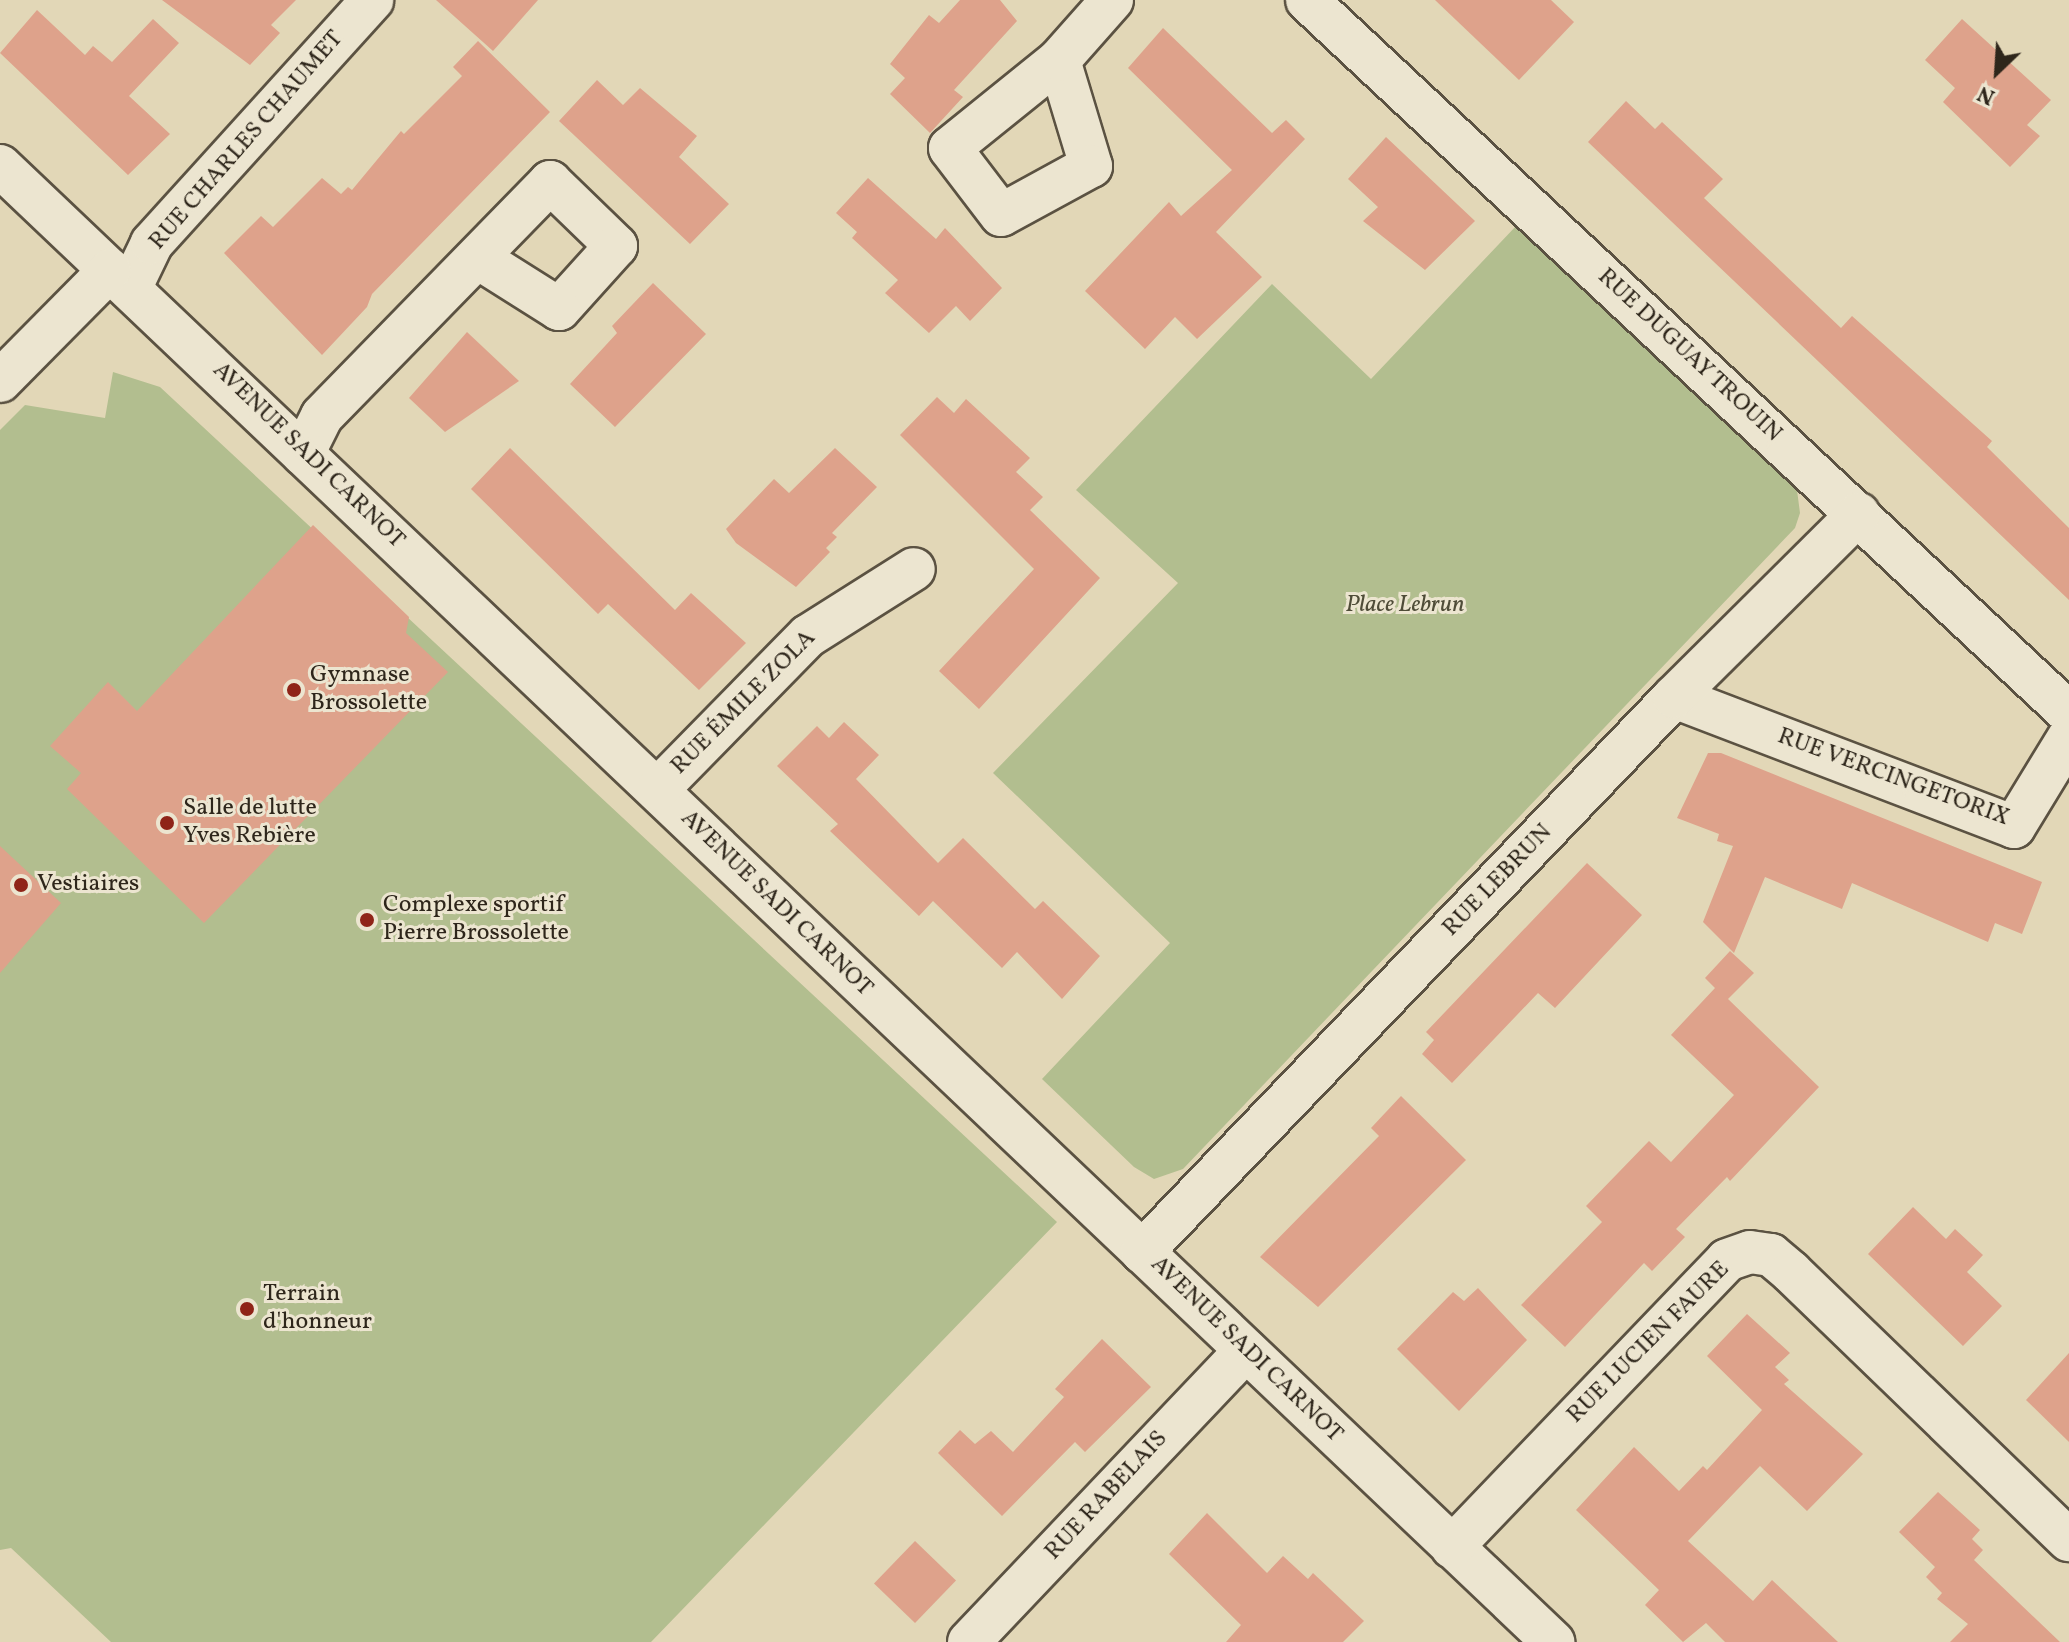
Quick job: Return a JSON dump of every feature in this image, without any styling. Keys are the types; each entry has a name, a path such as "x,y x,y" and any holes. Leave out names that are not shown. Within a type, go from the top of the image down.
{"street":[{"name":"RUE CHARLES CHAUMET","path":"0,381 120,279 372,0"},
{"path":"1059,60 1112,0"},
{"name":"RUE DUGUAY TROUIN","path":"1307,0 2069,713"},
{"name":"AVENUE SADI CARNOT","path":"0,166 1553,1642"},
{"path":"303,454 322,416 478,258"},
{"name":"RUE LEBRUN","path":"1142,1252 1674,697 1858,514"},
{"name":"RUE ÉMILE ZOLA","path":"658,789 808,636 914,569"},
{"name":"RUE VERCINGETORIX","path":"1674,697 2014,827 2069,737"},
{"name":"RUE LUCIEN FAURE","path":"1452,1547 1727,1260 1750,1252 1771,1255 1791,1272 2069,1540"},
{"name":"RUE RABELAIS","path":"969,1642 1246,1350"}],"green space":[{"name":"Place Lebrun","path":"1517,225 1797,490 1800,513 1795,528 1183,1169 1154,1179 1134,1167 1042,1079 1170,943 993,773 1178,583 1076,490 1272,284 1371,379"},
{"name":"Complexe sportif Pierre Brossolette","path":"113,372 160,387 1057,1222 651,1642 111,1642 11,1548 0,1550 0,430 25,405 105,418"}],"building":[{"path":"162,0 296,0 271,25 280,33 250,65"},
{"path":"436,0 538,0 493,51"},
{"path":"960,0 1000,0 1017,21 954,90 963,97 930,133 890,94 905,78 890,64 929,15 939,23"},
{"path":"1435,0 1551,0 1574,22 1519,80"},
{"path":"37,10 85,55 93,46 112,62 153,19 179,43 129,96 170,134 128,175 0,53"},
{"path":"1962,19 2051,100 2027,125 2040,136 2010,167 1943,102 1955,88 1925,60"},
{"path":"1163,28 1272,133 1286,120 1305,139 1216,232 1262,277 1197,339 1175,317 1145,349 1085,291 1169,202 1181,216 1232,170 1128,68"},
{"path":"478,41 550,112 372,294 367,307 322,355 224,253 261,216 273,227 322,178 341,194 348,187 352,190 401,131 404,134 462,76 453,67"},
{"path":"597,80 623,105 640,88 697,136 679,157 729,204 690,244 559,121"},
{"path":"1626,101 1655,129 1662,122 1723,179 1704,198 1841,328 1852,316 1992,441 1987,447 2069,528 2069,600 1588,142"},
{"path":"1386,137 1475,221 1425,270 1363,221 1378,207 1348,179"},
{"path":"868,178 936,239 945,228 1002,288 970,321 956,306 929,333 885,293 898,280 852,238 857,232 836,213"},
{"path":"653,283 706,334 615,427 570,384 617,333 612,326"},
{"path":"467,332 519,381 445,432 409,398"},
{"path":"937,397 954,413 966,399 1030,458 1016,472 1043,497 1030,510 1100,578 979,709 939,671 1034,569 900,435"},
{"path":"510,448 675,610 691,593 746,643 699,690 608,604 598,614 471,489"},
{"path":"835,448 877,487 832,533 837,537 826,548 830,552 796,587 736,543 726,529 774,479 789,493"},
{"name":"Gymnase Brossolette","path":"313,525 409,617 406,633 448,672 204,923 67,789 81,773 50,746 108,682 137,711"},
{"path":"844,722 879,755 856,779 938,863 963,838 1035,909 1043,901 1100,956 1062,999 1017,952 1002,968 933,901 919,916 830,831 838,824 777,766 817,726 829,738"},
{"path":"1708,753 1721,753 2042,882 2022,934 1995,923 1988,942 1852,883 1842,909 1765,877 1734,953 1703,922 1733,846 1717,841 1719,834 1677,818"},
{"name":"Vestiaires","path":"0,846 61,903 0,973"},
{"path":"1587,863 1642,915 1555,1008 1538,993 1452,1083 1422,1054 1434,1040 1426,1032"},
{"path":"1730,951 1754,973 1728,999 1819,1087 1730,1181 1727,1177 1676,1229 1685,1237 1652,1271 1644,1263 1565,1347 1521,1305 1602,1222 1586,1206 1649,1141 1671,1162 1734,1095 1671,1035 1715,988 1705,978"},
{"path":"1401,1096 1466,1160 1318,1307 1260,1257 1379,1136 1371,1128"},
{"path":"1913,1207 1946,1239 1955,1229 1983,1255 1967,1272 2002,1306 1963,1346 1868,1254"},
{"path":"1478,1288 1527,1340 1459,1411 1397,1349 1453,1292 1464,1301"},
{"path":"1747,1314 1790,1353 1775,1367 1789,1380 1784,1384 1863,1454 1807,1511 1760,1466 1688,1541 1753,1601 1772,1580 1838,1642 1725,1642 1706,1623 1683,1642 1645,1605 1659,1590 1576,1510 1634,1447 1679,1491 1703,1466 1707,1470 1762,1410 1707,1356"},
{"path":"1102,1339 1151,1387 1085,1452 1075,1442 1002,1516 938,1453 960,1430 975,1444 991,1431 1013,1452 1064,1397 1055,1389"},
{"path":"2069,1353 2069,1442 2026,1400"},
{"path":"1938,1492 1980,1530 1972,1539 1983,1550 1974,1560 2060,1642 1950,1642 1968,1624 1937,1599 1942,1593 1926,1577 1935,1567 1899,1532"},
{"path":"1207,1513 1267,1573 1283,1556 1308,1579 1313,1573 1364,1621 1343,1642 1226,1642 1241,1625 1169,1554"},
{"path":"915,1541 956,1581 915,1623 874,1583"}],"place":[{"name":"Gymnase Brossolette","path":"294,690"},
{"name":"Salle de lutte Yves Rebière","path":"167,823"},
{"name":"Vestiaires","path":"21,885"},
{"name":"Complexe sportif Pierre Brossolette","path":"367,920"},
{"name":"Terrain d'honneur","path":"247,1309"}]}
